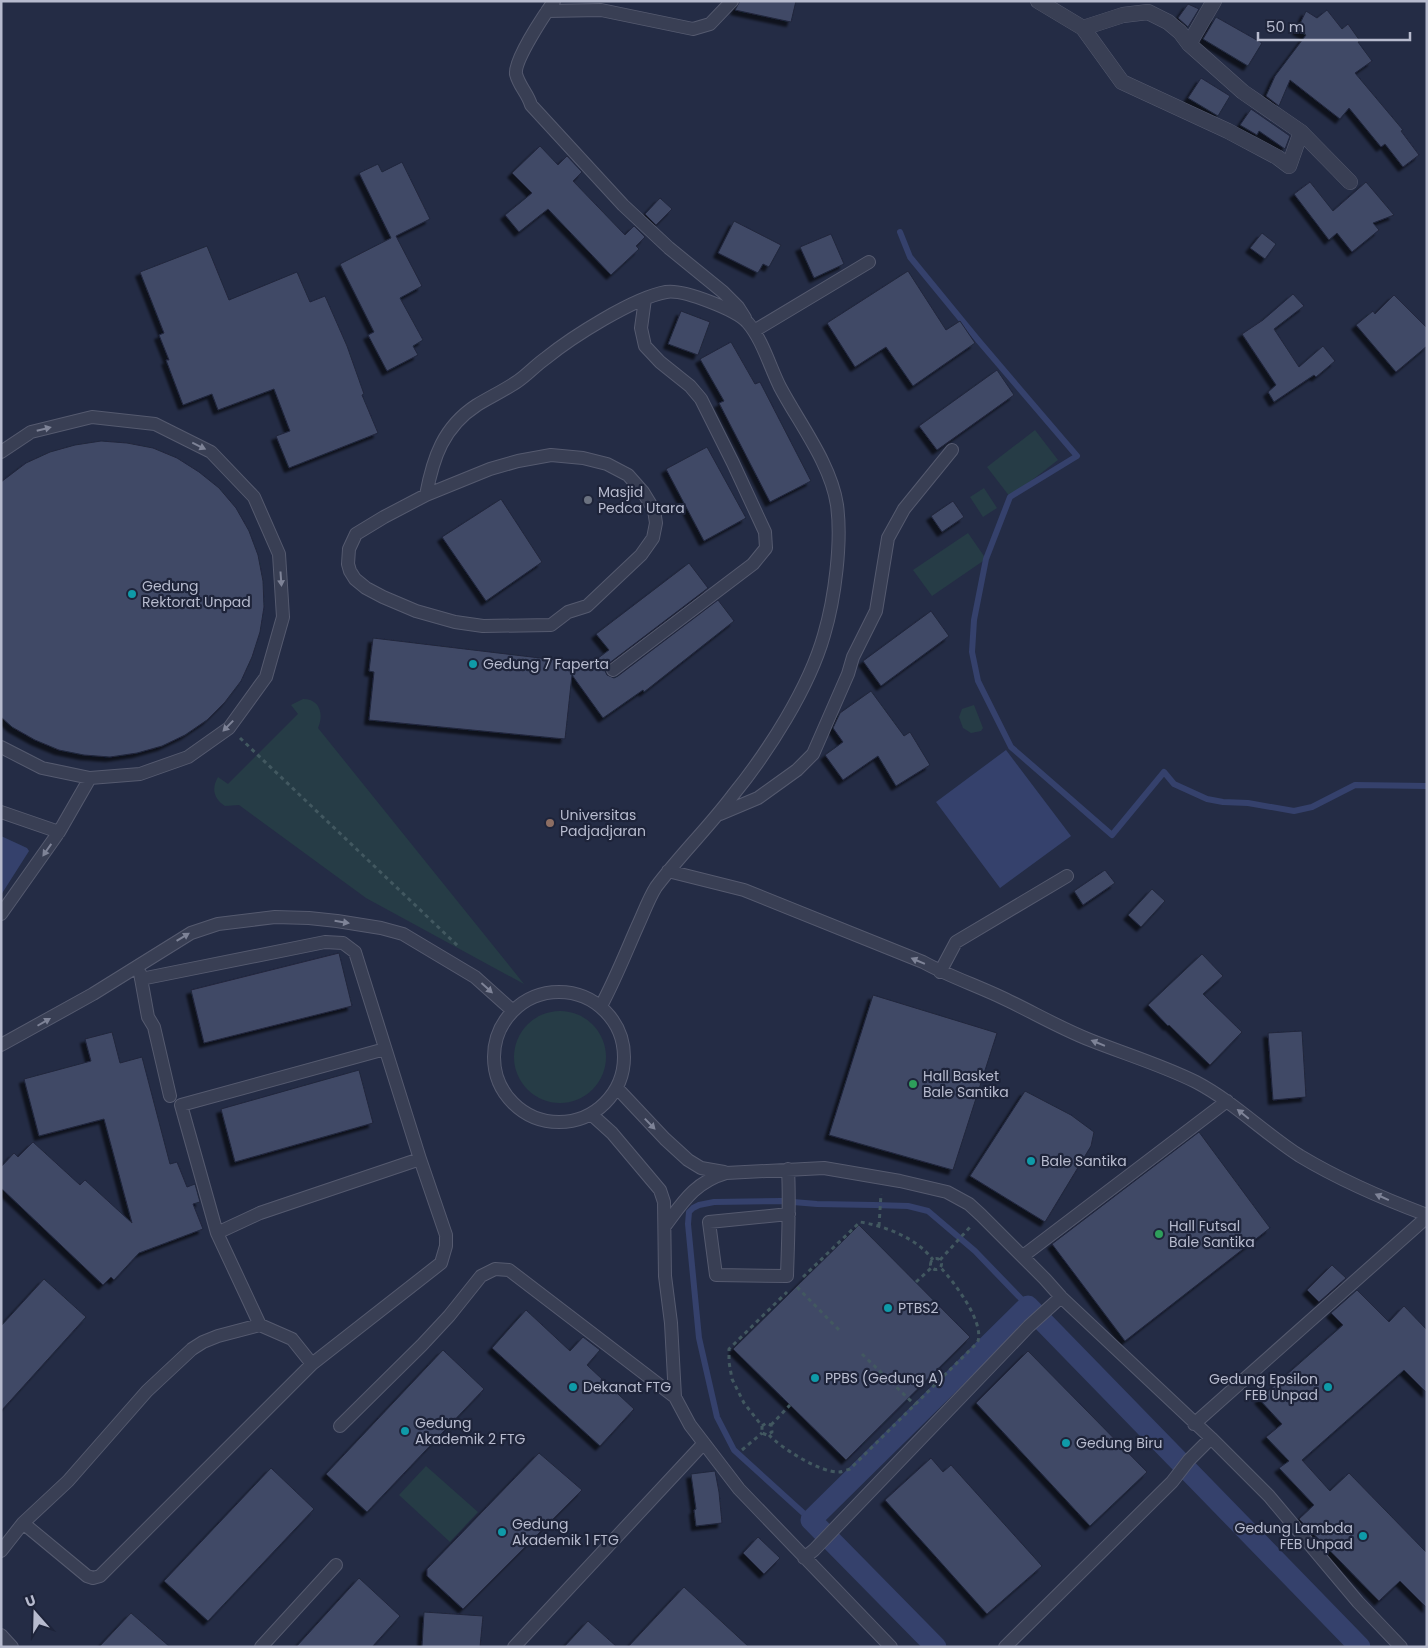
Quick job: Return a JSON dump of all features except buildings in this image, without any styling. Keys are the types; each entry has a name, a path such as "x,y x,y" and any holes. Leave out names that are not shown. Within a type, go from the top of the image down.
{"street":[{"path":"1038,1 1083,28 1122,82 1228,131 1289,166 1302,132"},
{"path":"1189,44 1214,1"},
{"path":"1083,28 1123,15 1148,12 1168,22 1180,32 1189,44 1243,92 1302,132 1350,182"}],"lane":[{"path":"601,1006 654,890 762,757 788,714 812,668 824,635 832,597 837,552 838,518 836,501 830,481 814,447 780,386 754,331 738,307 723,292 669,248 623,205 531,105 528,96 518,81 516,71 520,56 551,6 601,10 693,29 710,24 732,1"},
{"path":"754,331 869,262"},
{"path":"426,495 432,463 446,434 457,421 475,406 518,381 548,356 580,334 621,310 666,292 681,292 696,296 746,320"},
{"path":"613,670 753,564 766,548 765,532 733,463 700,399 690,386 660,362 646,346 642,328 646,299"},
{"path":"1,452 31,432 92,417 155,424 211,452 254,497 280,554 283,617 266,677 229,728 188,757 140,774 90,778 42,768 1,748"},
{"path":"716,816 758,798 797,770 813,754 848,674 853,657 876,611 888,538 904,509 952,450"},
{"path":"551,455 584,458 607,464 628,474 648,499 654,510 656,523 653,538 641,555 587,606 568,612 551,625 500,626 472,624 428,616 398,604 366,588 355,580 350,571 348,564 349,549 356,534 426,495 490,469 518,461 551,455"},
{"path":"1,914 59,832 90,778"},
{"path":"1,812 59,832"},
{"path":"668,871 744,890 923,962 940,972 960,978 1008,1000 1066,1030 1140,1058 1193,1081 1227,1101 1247,1118 1300,1156 1360,1187 1427,1216 1194,1424"},
{"path":"940,972 956,942 1067,876"},
{"path":"1,1045 93,994 191,932 218,924 275,917 309,918 381,928 403,934 475,977 513,1011"},
{"path":"23,1523 86,1576 93,1578 100,1576 312,1364 441,1262 446,1246 446,1235 354,952 343,943 325,942 141,979"},
{"path":"139,964 148,1017 154,1027 170,1096"},
{"path":"560,991 576,993 601,1006 617,1025 625,1053 623,1072 610,1098 592,1114 563,1122 547,1121 528,1115 517,1107 508,1098 500,1085 494,1067 494,1052 501,1025 513,1011 532,997 546,992 560,991"},
{"path":"260,1325 217,1233 181,1105 385,1049"},
{"path":"616,1088 665,1139 688,1160 701,1168 726,1173 824,1168 947,1192 969,1204 1023,1256 1061,1297 1211,1438 1269,1496 1358,1602 1402,1647"},
{"path":"1023,1256 1227,1101"},
{"path":"592,1114 612,1133 660,1190 664,1202 664,1276 671,1323 676,1397 690,1424 739,1489 809,1554 891,1647"},
{"path":"217,1233 260,1213 420,1159"},
{"path":"788,1169 791,1281 716,1275 708,1222 789,1212"},
{"path":"665,1226 700,1184 726,1173"},
{"path":"340,1426 422,1345 449,1316 481,1276 495,1269 508,1270 676,1397"},
{"path":"809,1554 1029,1326 1061,1297"},
{"path":"1,1551 23,1523 68,1481 147,1391 203,1342 260,1325 292,1340 312,1364"},
{"path":"1006,1647 1172,1482 1189,1460 1211,1438"},
{"path":"514,1647 704,1443"},
{"path":"261,1647 336,1566"},
{"path":"1,1636 12,1647"}],"path":[{"path":"229,728 463,951"},
{"path":"878,1226 883,1178"},
{"path":"742,1450 762,1433 762,1426 744,1403 732,1380 729,1350 791,1281 860,1222 878,1226 914,1242 932,1260 940,1260 981,1215"},
{"path":"931,1268 930,1263 932,1260"},
{"path":"762,1433 769,1435 802,1459 825,1470 838,1472 850,1469 978,1340 977,1330 963,1295 941,1268 940,1260"},
{"path":"931,1268 936,1270 941,1268"},
{"path":"916,1282 931,1268"},
{"path":"791,1281 840,1331"},
{"path":"862,1354 915,1405"},
{"path":"771,1425 790,1406"},
{"path":"762,1426 766,1423 771,1425"},
{"path":"769,1435 772,1432 771,1425"}],"shaded area":[{"path":"1035,430 1058,460 1010,497 987,467"},
{"path":"984,488 997,508 983,517 970,497"},
{"path":"968,533 986,559 932,596 913,570"},
{"path":"303,699 317,704 321,718 318,728 524,984 366,898 239,805 225,806 218,800 214,790 218,777 228,784 298,714 291,705"},
{"path":"974,705 983,728 981,731 971,733 963,728 959,717 962,709"},
{"path":"551,1011 569,1011 586,1018 599,1031 606,1048 606,1066 599,1083 586,1096 569,1103 551,1103 534,1096 521,1083 514,1066 514,1048 521,1031 534,1018"},
{"path":"426,1466 478,1512 450,1542 399,1495"}],"water":[{"path":"1006,750 1071,836 1000,888 936,802"},
{"path":"1,836 27,848 29,851 1,895"}],"waterway":[{"path":"900,232 910,257 1077,456 1010,497 986,559 974,620 972,652 978,681 1011,747 1112,835 1164,772 1174,784 1207,799 1248,803 1294,811 1312,807 1355,785 1427,786"},
{"path":"811,1520 734,1450 717,1417 699,1338 688,1224 689,1212 693,1208 714,1202 781,1201 817,1204 908,1206 928,1211 975,1251 1028,1306"},
{"path":"936,1647 811,1520 1028,1306 1360,1647"}],"place":[{"name":"Masjid Pedca Utara","path":"588,500"},
{"name":"Gedung Rektorat Unpad","path":"132,594"},
{"name":"Gedung 7 Faperta","path":"473,664"},
{"name":"Universitas Padjadjaran","path":"550,823"},
{"name":"Hall Basket Bale Santika","path":"913,1084"},
{"name":"Bale Santika","path":"1031,1161"},
{"name":"Hall Futsal Bale Santika","path":"1159,1234"},
{"name":"PTBS2","path":"888,1308"},
{"name":"PPBS (Gedung A)","path":"815,1378"},
{"name":"Dekanat FTG","path":"573,1387"},
{"name":"Gedung Epsilon FEB Unpad","path":"1328,1387"},
{"name":"Gedung Akademik 2 FTG","path":"405,1431"},
{"name":"Gedung Biru","path":"1066,1443"},
{"name":"Gedung Akademik 1 FTG","path":"502,1532"},
{"name":"Gedung Lambda FEB Unpad","path":"1363,1536"}]}
